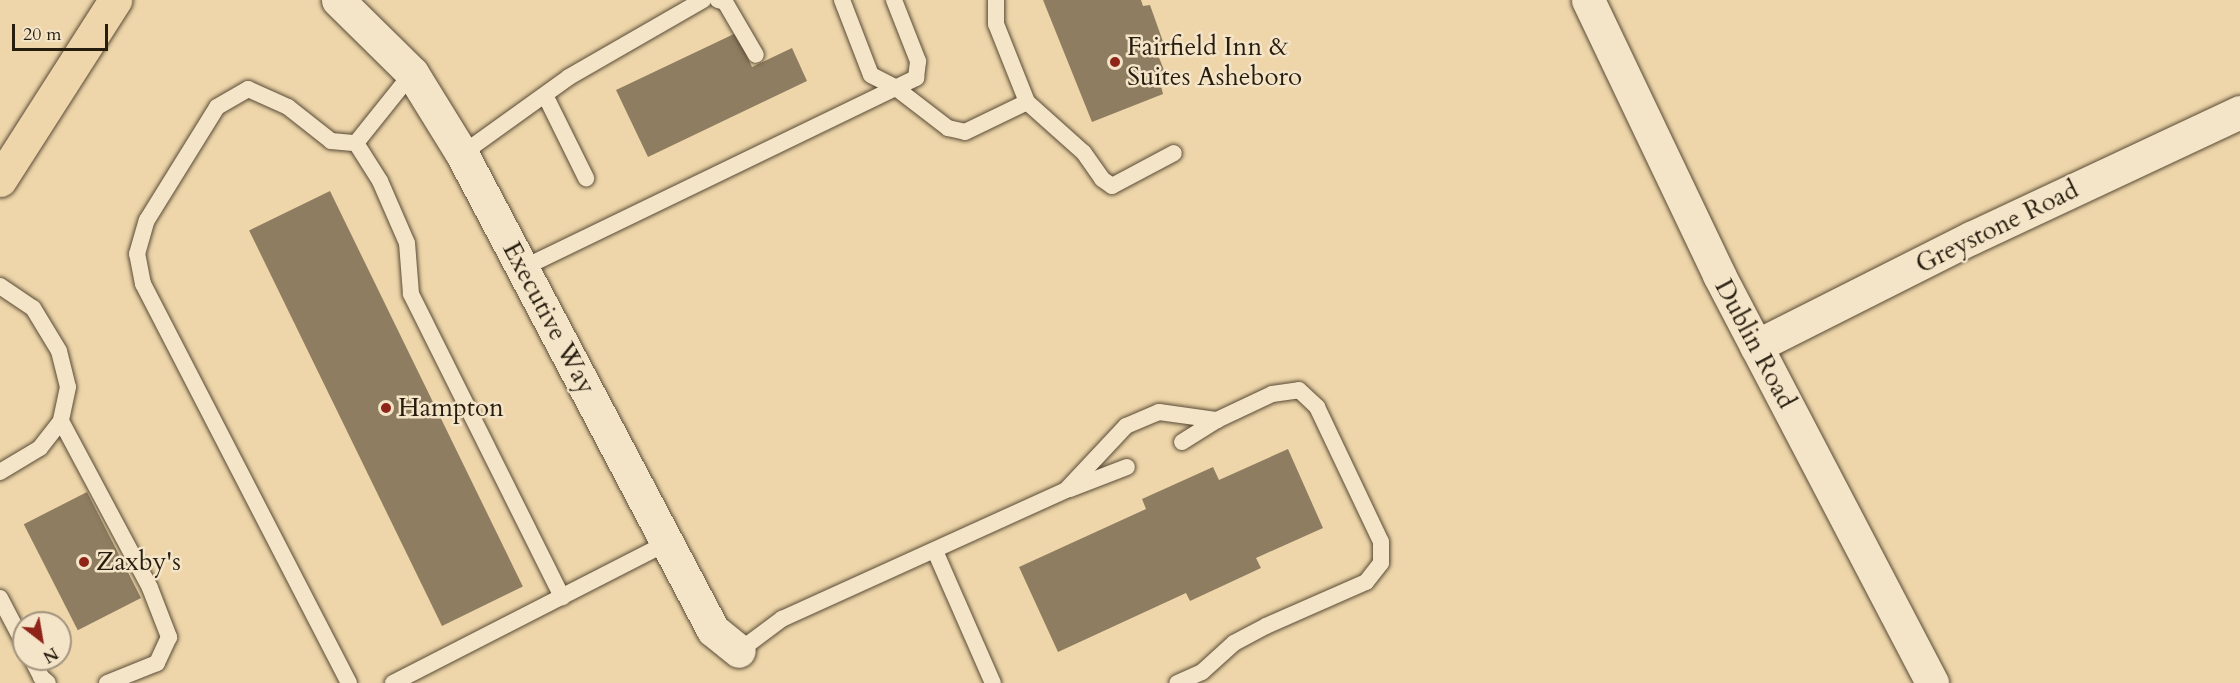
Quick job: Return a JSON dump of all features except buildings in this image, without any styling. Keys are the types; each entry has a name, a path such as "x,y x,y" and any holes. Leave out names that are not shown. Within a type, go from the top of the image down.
{"main road":[{"path":"0,180 115,0"}],"street":[{"name":"Executive Way","path":"338,0 412,73 462,154 713,630 739,651"},
{"name":"Dublin Road","path":"1588,0 1719,275 1932,683"},
{"name":"Greystone Road","path":"1756,346 1971,238 2240,111"}],"lane":[{"path":"462,154 569,77 703,0"},
{"path":"717,0 725,2 756,56"},
{"path":"842,0 871,75 896,88 948,128 965,132 1027,102"},
{"path":"523,268 915,78 918,61 894,0"},
{"path":"996,0 996,24 1027,102 1084,153 1102,180 1112,186 1174,153"},
{"path":"356,143 412,73"},
{"path":"349,683 143,284 137,254 147,220 218,107 248,89 288,106 331,141 356,143"},
{"path":"545,94 586,178"},
{"path":"356,143 380,181 407,243 411,294 562,597"},
{"path":"0,286 33,308 59,351 68,387 61,421 40,448 0,472"},
{"path":"1177,683 1202,672 1234,643 1266,626 1366,582 1381,563 1381,542 1317,407 1299,390 1272,394 1217,420 1182,442"},
{"path":"1066,490 1126,426 1159,412 1217,420"},
{"path":"61,421 150,588 169,637 157,663 107,683"},
{"path":"739,651 782,619 1066,490 1127,467"},
{"path":"393,683 668,542"},
{"path":"935,551 993,683"},
{"path":"0,598 12,621"},
{"path":"38,671 48,683"}],"place":[{"name":"Fairfield Inn & Suites Asheboro","path":"1115,62"},
{"name":"Hampton","path":"386,408"},
{"name":"Zaxby's","path":"84,562"}]}
